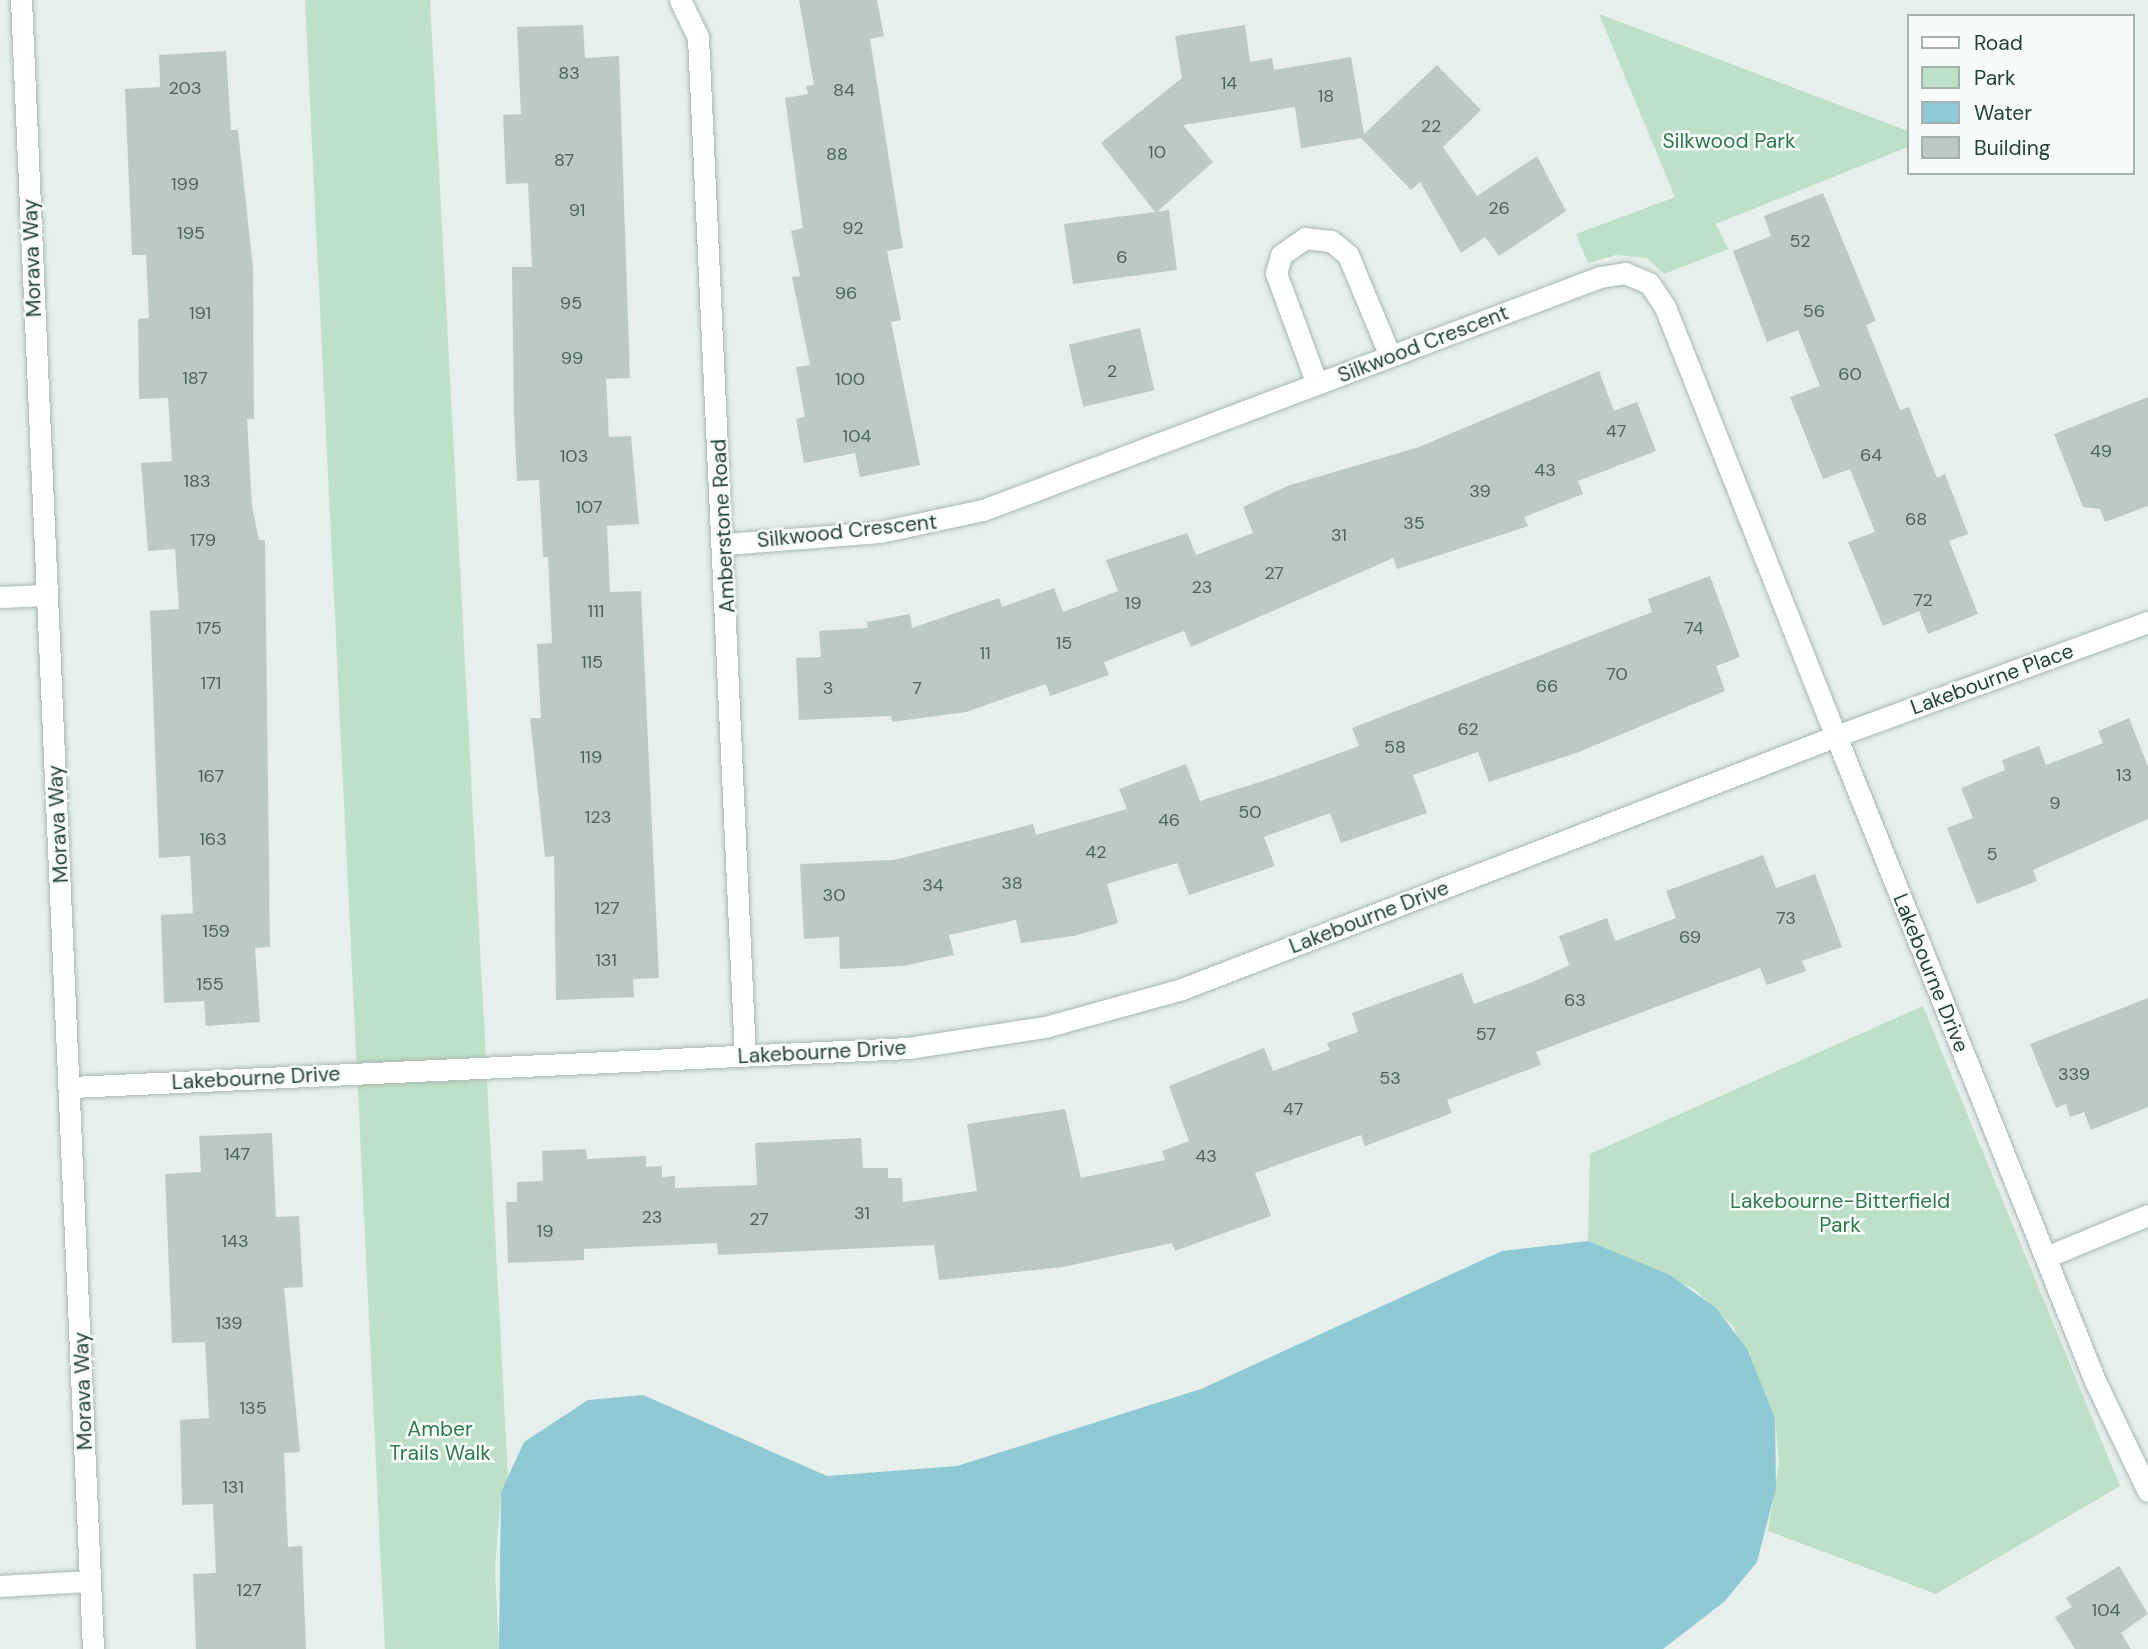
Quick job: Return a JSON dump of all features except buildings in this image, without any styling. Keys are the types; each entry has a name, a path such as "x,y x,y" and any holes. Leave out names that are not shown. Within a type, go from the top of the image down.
{"street":[{"name":"Morava Way","path":"21,0 46,595 72,1087 93,1649"},
{"name":"Amberstone Road","path":"680,0 698,37 724,544 745,1056"},
{"path":"1317,384 1276,273 1281,255 1305,239 1331,241 1348,255 1390,356"},
{"name":"Silkwood Crescent","path":"724,544 880,532 965,516 1600,276 1625,273 1649,283 1665,307 1836,736"},
{"path":"0,597 46,595"},
{"name":"Lakebourne Place","path":"1836,736 2148,622"},
{"name":"Lakebourne Drive","path":"72,1087 908,1048 1045,1027 1182,989 1836,736 2046,1257 2148,1491"},
{"path":"2046,1257 2148,1215"},
{"path":"0,1586 90,1581"}],"green space":[{"name":"Amber Trails Walk","path":"305,0 430,0 508,1477 501,1492 495,1569 499,1649 385,1649"},
{"name":"Silkwood Park","path":"1599,14 1906,130 1906,148 1716,224 1728,249 1664,274 1647,258 1616,255 1588,263 1576,234 1675,197"},
{"name":"Lakebourne-Bitterfield Park","path":"1923,1006 2120,1486 1936,1594 1768,1531 1779,1464 1775,1418 1733,1326 1694,1289 1588,1241 1590,1154"}],"water":[{"path":"1588,1241 1670,1275 1716,1308 1747,1349 1775,1418 1776,1488 1757,1562 1725,1601 1663,1649 499,1649 501,1492 524,1442 588,1400 643,1395 827,1476 957,1466 1201,1389 1502,1251"}]}
